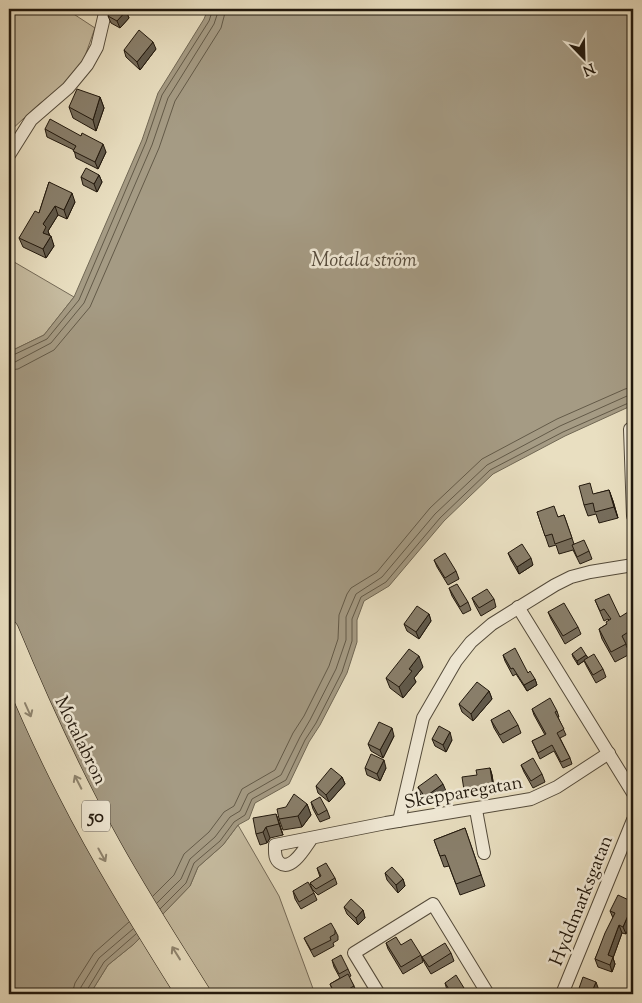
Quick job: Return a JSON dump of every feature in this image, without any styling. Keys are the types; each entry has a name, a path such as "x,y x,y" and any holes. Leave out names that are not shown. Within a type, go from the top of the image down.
{"highway":[{"name":"Motalabron","path":"9,629 60,747 106,835 202,994"},
{"name":"Motalabron","path":"9,666 68,794 120,888 185,994"}],"street":[{"path":"9,155 31,120 68,88 87,65 97,47 106,9"},
{"path":"630,429 633,516"},
{"path":"399,821 422,718 456,661 471,642 486,628 518,607 571,577 618,566 633,565"},
{"path":"518,607 633,793"},
{"name":"Skepparegatan","path":"312,838 531,799 544,794 609,753"},
{"path":"476,810 484,853"},
{"name":"Hyddmarksgatan","path":"562,994 633,820"},
{"path":"379,994 354,953 433,904 488,994"}],"shaded area":[{"path":"9,9 66,9 95,28 79,73 38,105 9,132"},
{"path":"9,259 74,297 44,335 9,352"},
{"path":"238,825 279,896 315,994 90,994 108,965 134,944 190,886 198,867 223,845"}],"water":[{"name":"Motala ström","path":"208,9 633,9 633,405 565,436 493,474 444,521 389,586 364,601 357,620 357,642 347,673 309,742 289,784 255,803 249,819 238,825 223,845 198,867 190,886 134,944 108,965 90,994 9,994 9,352 44,335 74,297 142,140 158,93 204,19"}],"building":[{"path":"110,9 123,9 126,11 117,21 108,16"},
{"path":"139,30 153,42 137,62 124,50"},
{"path":"77,89 100,97 93,120 69,107"},
{"path":"50,119 81,136 82,133 103,144 95,162 73,151 76,146 45,129"},
{"path":"86,168 99,175 94,184 81,177"},
{"path":"49,182 72,193 64,210 55,206 43,224 46,227 43,233 51,236 43,249 19,238 35,211 39,213"},
{"path":"590,483 593,494 609,490 614,507 595,512 593,503 584,505 579,486"},
{"path":"554,506 558,517 564,515 572,538 555,544 552,534 545,536 537,512"},
{"path":"584,540 589,551 577,557 572,545"},
{"path":"522,544 531,558 517,567 508,553"},
{"path":"445,553 456,571 445,578 434,560"},
{"path":"457,584 468,602 460,607 449,588"},
{"path":"487,589 494,599 479,608 472,598"},
{"path":"609,594 620,617 628,612 633,621 633,629 622,636 626,644 611,652 599,629 611,619 604,609 600,611 595,600"},
{"path":"564,603 578,627 563,636 548,612"},
{"path":"417,606 429,614 416,632 404,624"},
{"path":"581,647 586,655 577,661 572,654"},
{"path":"515,648 528,673 530,671 535,679 524,685 503,655"},
{"path":"409,649 419,656 409,669 412,671 399,687 386,678"},
{"path":"594,654 603,669 593,675 584,660"},
{"path":"477,682 489,691 471,714 459,704"},
{"path":"550,698 564,729 557,733 570,758 561,762 552,745 538,753 532,741 546,734 532,709"},
{"path":"509,710 518,725 500,735 491,720"},
{"path":"379,722 392,728 380,750 368,744"},
{"path":"439,726 450,732 443,745 432,739"},
{"path":"371,754 384,760 377,774 365,768"},
{"path":"533,758 542,774 531,781 521,765"},
{"path":"331,768 342,777 326,795 316,786"},
{"path":"490,768 493,787 464,790 462,777 477,775 476,770"},
{"path":"436,774 443,784 425,797 418,787"},
{"path":"294,794 307,804 298,816 279,819 277,809 286,807"},
{"path":"320,797 327,810 318,815 311,802"},
{"path":"276,814 279,824 266,827 263,832 256,834 253,818"},
{"path":"465,828 481,875 456,884 445,855 440,856 434,840"},
{"path":"326,863 335,878 316,889 310,883 321,876 317,868"},
{"path":"392,867 403,879 396,885 385,873"},
{"path":"308,882 314,893 299,902 293,891"},
{"path":"618,895 633,902 633,904 623,927 619,925 608,955 613,957 610,965 595,959 615,913 610,911"},
{"path":"351,899 363,910 356,918 344,907"},
{"path":"331,923 335,934 330,937 331,940 311,950 304,938"},
{"path":"396,937 401,945 411,939 421,955 401,967 386,943"},
{"path":"445,943 451,953 429,967 422,957"},
{"path":"341,955 348,969 339,974 332,960"},
{"path":"348,974 354,986 340,994 335,994 330,984"},
{"path":"456,975 464,988 452,994 445,983"},
{"path":"583,977 596,982 591,994 577,994"}]}
